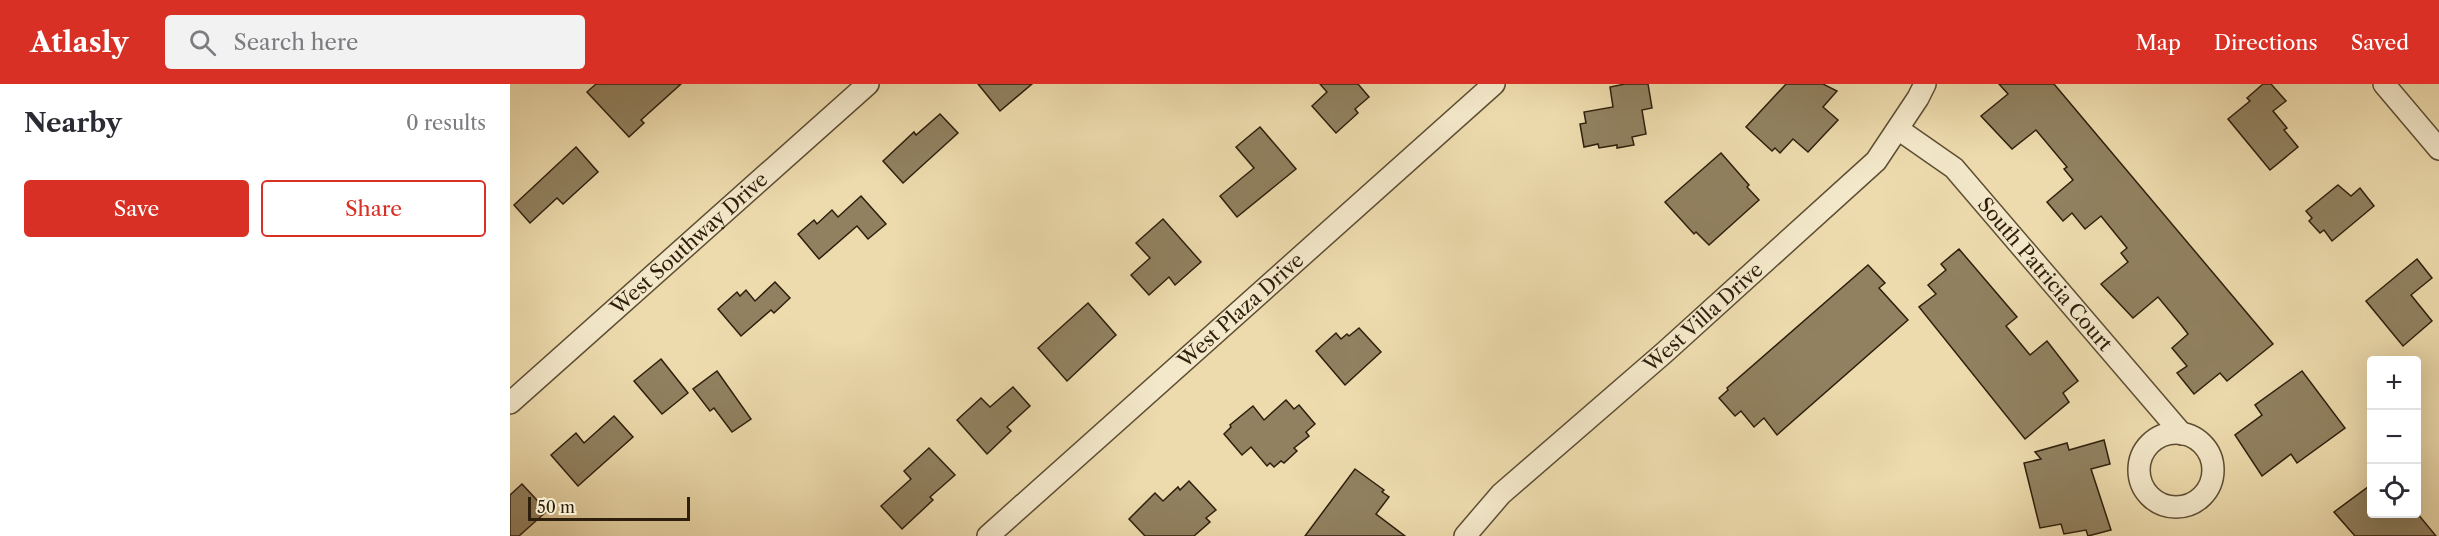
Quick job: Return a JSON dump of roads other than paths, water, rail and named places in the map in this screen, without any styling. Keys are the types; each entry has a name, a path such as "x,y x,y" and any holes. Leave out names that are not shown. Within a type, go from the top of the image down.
{"street":[{"name":"West Southway Drive","path":"510,403 868,84"},
{"name":"West Plaza Drive","path":"988,536 1494,84"},
{"name":"West Villa Drive","path":"1465,536 1501,494 1665,352 1876,161 1925,84"},
{"path":"2384,84 2439,149"},
{"name":"South Patricia Court","path":"1898,129 1954,168 2182,434"}]}
